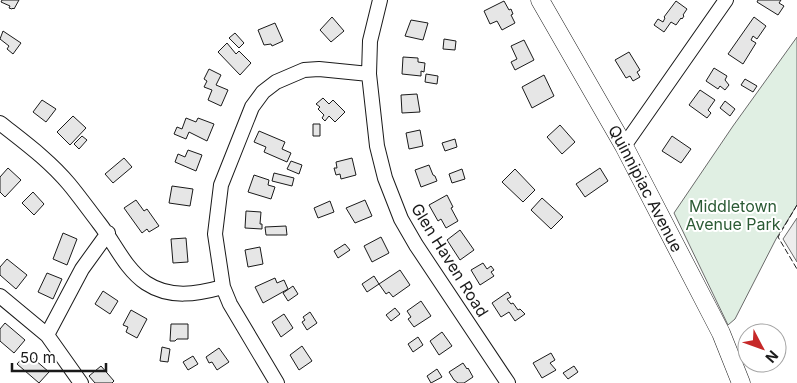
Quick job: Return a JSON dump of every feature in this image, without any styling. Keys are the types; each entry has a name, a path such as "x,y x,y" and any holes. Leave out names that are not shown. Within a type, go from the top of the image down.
{"main road":[{"name":"Quinnipiac Avenue","path":"540,0 624,146 721,333 741,383"}],"street":[{"name":"Glen Haven Road","path":"380,0 370,41 369,74 377,146 385,178 401,219 416,245 508,383"},
{"path":"624,146 723,1"},
{"path":"277,383 230,304 223,287 215,234 221,185 252,107 263,92 276,82 304,70 319,69 369,74"},
{"path":"0,123 35,150 68,183 108,233 131,269 146,283 175,295 204,292 223,287"},
{"path":"47,335 82,269 108,233"},
{"path":"0,296 47,335 81,383"}],"green space":[{"name":"Middletown Avenue Park","path":"797,37 797,205 776,239 735,319 728,325 674,213"}],"shaded area":[{"path":"797,218 797,262 783,239"}],"building":[{"path":"2,0 19,0 14,9 12,9 1,2"},
{"path":"758,0 781,0 779,3 784,6 778,15 757,2"},
{"path":"504,1 509,10 511,9 513,14 511,15 515,23 502,30 497,21 490,24 484,11"},
{"path":"676,1 687,9 682,19 676,25 671,22 664,32 654,25 658,19 663,22 664,17"},
{"path":"332,17 344,31 331,42 320,30"},
{"path":"754,17 766,26 757,39 753,36 751,40 756,43 743,64 728,54"},
{"path":"411,20 428,23 423,40 405,36"},
{"path":"275,23 283,41 272,46 271,44 264,45 258,30"},
{"path":"3,31 21,43 13,54 7,49 9,46 0,39"},
{"path":"235,33 244,43 239,48 229,38"},
{"path":"444,39 456,41 455,50 443,49"},
{"path":"524,40 534,60 515,70 511,62 517,59 511,46"},
{"path":"227,43 236,54 239,51 251,63 240,75 218,52"},
{"path":"629,52 640,70 637,72 640,77 633,81 630,76 626,78 615,60"},
{"path":"403,57 418,58 418,62 425,63 424,72 421,71 421,76 402,74"},
{"path":"714,68 727,76 725,80 729,85 725,90 720,86 718,89 706,81"},
{"path":"209,69 221,75 216,85 228,90 221,106 208,100 212,90 204,87 207,81 204,79"},
{"path":"426,74 438,76 437,84 425,82"},
{"path":"544,75 554,96 532,108 522,87"},
{"path":"745,79 757,86 753,92 741,85"},
{"path":"700,90 715,100 708,110 711,113 707,118 689,105"},
{"path":"417,94 420,112 402,113 401,95"},
{"path":"323,98 329,104 333,100 345,112 335,122 329,116 325,121 322,118 324,115 316,104"},
{"path":"42,100 56,109 46,122 33,112"},
{"path":"725,101 735,109 730,116 720,108"},
{"path":"73,116 86,128 70,145 57,132"},
{"path":"186,118 196,122 198,118 214,124 207,141 189,132 186,139 174,134 177,127 182,129"},
{"path":"313,124 320,124 320,136 313,136"},
{"path":"560,125 575,142 562,154 547,137"},
{"path":"420,130 423,146 409,149 406,133"},
{"path":"259,131 285,142 282,149 291,153 287,162 264,152 266,147 254,142"},
{"path":"82,136 87,140 79,149 74,144"},
{"path":"672,136 691,149 681,163 662,151"},
{"path":"455,139 457,147 445,151 442,143"},
{"path":"188,150 202,155 196,171 175,162 178,154 185,157"},
{"path":"124,158 132,167 113,183 105,174"},
{"path":"352,158 356,175 341,179 340,174 336,175 334,168 337,168 336,162"},
{"path":"291,161 302,165 299,174 287,169"},
{"path":"429,165 437,181 421,187 415,170"},
{"path":"8,168 21,180 5,197 0,192 0,177"},
{"path":"600,168 608,181 585,197 576,184"},
{"path":"462,169 465,179 452,183 449,174"},
{"path":"515,169 535,190 523,202 502,182"},
{"path":"274,173 294,178 292,186 272,181"},
{"path":"254,175 269,180 268,185 275,187 271,199 248,192"},
{"path":"172,186 193,189 190,206 169,203"},
{"path":"33,192 44,204 34,215 22,203"},
{"path":"447,195 458,221 446,228 441,219 438,221 429,205"},
{"path":"542,198 563,217 551,229 531,210"},
{"path":"136,200 144,211 147,209 159,226 149,232 147,229 142,233 124,208"},
{"path":"365,200 372,216 355,223 346,208"},
{"path":"330,201 334,212 318,218 314,208"},
{"path":"246,211 261,212 260,224 262,224 262,229 245,228"},
{"path":"286,226 287,235 266,235 265,227"},
{"path":"460,230 474,250 460,260 447,240"},
{"path":"63,233 77,239 67,265 53,259"},
{"path":"381,237 389,253 372,262 364,246"},
{"path":"186,238 188,262 173,263 171,239"},
{"path":"345,244 350,250 338,258 334,251"},
{"path":"260,247 263,264 248,267 245,250"},
{"path":"7,259 27,275 16,289 0,275 0,267"},
{"path":"483,263 487,269 491,266 494,270 491,272 494,276 480,285 471,270"},
{"path":"400,270 410,285 393,297 389,292 386,294 379,284"},
{"path":"47,273 62,279 53,299 38,292"},
{"path":"374,276 379,284 367,292 362,284"},
{"path":"275,278 277,283 284,280 288,289 263,303 255,287"},
{"path":"293,286 298,294 288,301 283,293"},
{"path":"103,291 118,301 110,314 95,304"},
{"path":"508,292 511,297 507,299 525,314 515,321 509,312 501,317 492,303"},
{"path":"421,301 431,316 414,327 408,319 411,317 407,311"},
{"path":"395,308 400,314 391,321 386,315"},
{"path":"131,310 147,319 137,338 126,332 128,327 123,325"},
{"path":"310,312 317,323 307,330 302,322 305,320 303,317"},
{"path":"284,314 293,328 281,337 272,322"},
{"path":"5,323 25,340 14,353 0,341 0,329"},
{"path":"171,324 188,324 188,339 170,341"},
{"path":"442,332 452,346 439,355 430,341"},
{"path":"418,337 423,345 413,352 408,344"},
{"path":"302,346 312,361 299,370 290,355"},
{"path":"162,347 170,349 168,362 160,361"},
{"path":"219,348 229,362 217,370 212,362 209,363 206,357"},
{"path":"27,353 49,372 39,383 17,364"},
{"path":"551,353 555,360 550,363 556,370 542,378 533,363"},
{"path":"193,356 198,364 188,370 183,362"},
{"path":"463,363 473,377 464,383 458,383 449,372"},
{"path":"101,366 114,381 112,383 95,383 89,376"},
{"path":"574,366 578,372 568,379 563,373"},
{"path":"437,369 442,377 431,383 427,376"}],"fence":[{"path":"797,205 778,237 797,269"}]}
